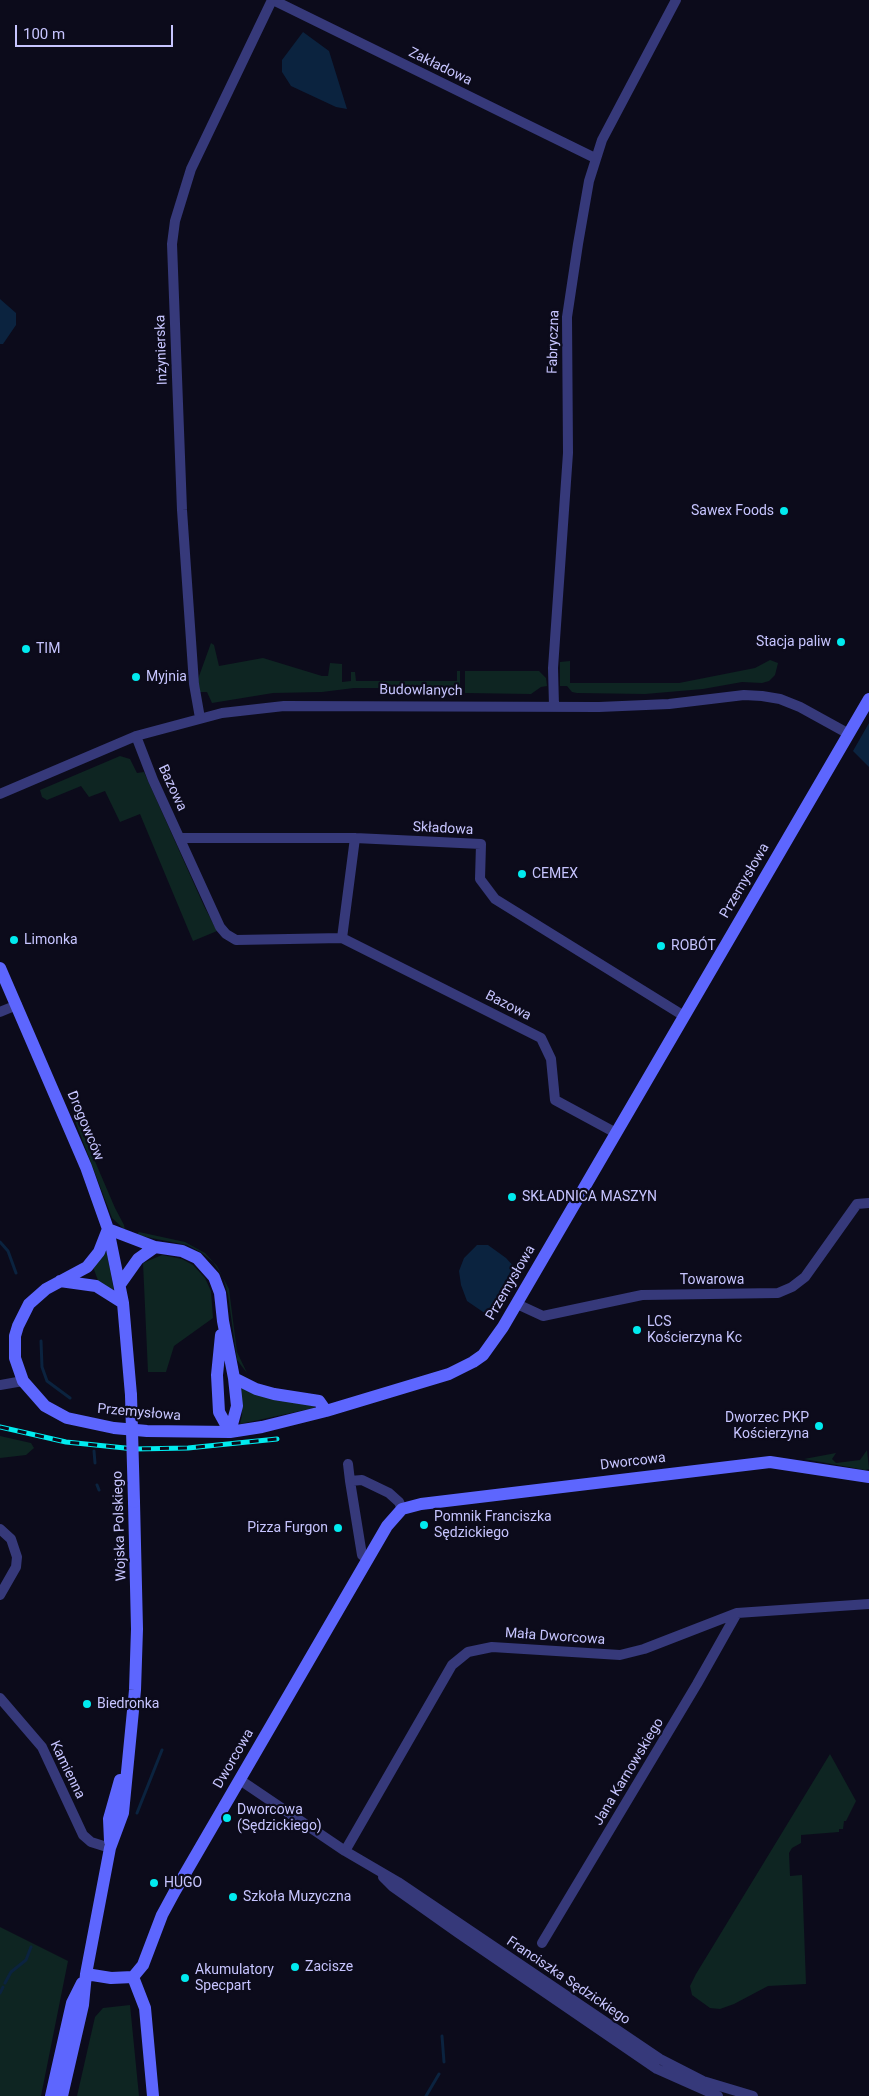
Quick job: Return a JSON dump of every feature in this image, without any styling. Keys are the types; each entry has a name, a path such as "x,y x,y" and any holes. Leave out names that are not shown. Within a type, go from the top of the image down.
{"main road":[{"name":"Przemysłowa","path":"108,1230 99,1252 86,1267 36,1297 29,1304 18,1326 15,1358 23,1381 38,1399 53,1412 85,1423 147,1431 230,1432 269,1426 326,1411 462,1368 483,1354 517,1304 869,699"},
{"name":"Drogowców","path":"0,968 86,1167 108,1230 124,1303"},
{"path":"108,1230 155,1247 182,1251 197,1258 214,1277 220,1293 237,1406 230,1432"},
{"path":"121,1283 138,1260 155,1247"},
{"path":"60,1281 96,1286 124,1303"},
{"name":"Wojska Polskiego","path":"62,2096 83,2005 86,1974 110,1848 109,1820 128,1749 135,1690 137,1629 131,1395 124,1303"},
{"path":"223,1322 217,1375 219,1412 230,1432"},
{"path":"234,1378 256,1389 274,1394 319,1401 326,1411"},
{"name":"Dworcowa","path":"133,1977 143,1965 162,1915 368,1559 394,1516 402,1509 421,1504 770,1462 869,1476"},
{"path":"86,1974 111,1978 133,1977 146,2008 153,2096"},
{"name":"Wojska Polskiego","path":"52,2096 72,2003 86,1974"}],"street":[{"name":"Zakładowa","path":"273,0 595,158"},
{"name":"Inżynierska","path":"200,718 194,684 183,519 172,244 177,214 191,170 273,0"},
{"name":"Fabryczna","path":"554,706 553,668 568,453 567,317 589,181 595,158 610,126 676,0"},
{"name":"Budowlanych","path":"0,794 136,736 200,718 241,710 284,706 669,704 744,695 780,699 800,707 849,734"},
{"name":"Bazowa","path":"136,736 147,766 220,926 226,934 236,940 342,938 541,1038 551,1059 555,1100 616,1133"},
{"name":"Składowa","path":"181,838 355,838 481,844 480,879 495,899 684,1016"},
{"path":"342,938 355,838"},
{"path":"0,1012 17,1005"},
{"name":"Towarowa","path":"517,1304 543,1316 642,1295 778,1293 792,1287 805,1277 857,1204 869,1204"},
{"path":"0,1385 23,1381"},
{"path":"348,1464 362,1555 368,1559"},
{"path":"350,1481 362,1480 389,1493 399,1502 402,1509"},
{"path":"0,1529 11,1539 18,1557 16,1567 0,1595"},
{"name":"Mała Dworcowa","path":"345,1851 452,1665 468,1652 492,1648 620,1655 644,1649 737,1613 869,1604"},
{"name":"Jana Karnowskiego","path":"542,1943 697,1684 737,1613"},
{"name":"Kamienna","path":"0,1698 42,1747 83,1836 91,1842 110,1848"},
{"name":"Franciszka Sędzickiego","path":"240,1780 345,1851 398,1882 660,2059 703,2080 754,2096"},
{"name":"Franciszka Sędzickiego","path":"377,1871 393,1887 458,1934 657,2069 718,2096"}],"green space":[{"path":"211,643 214,645 219,666 263,658 322,676 328,676 330,663 342,664 342,682 351,681 351,672 355,672 356,681 457,681 457,671 460,671 460,693 425,693 385,688 354,688 322,692 273,693 212,703 207,692 200,692 198,679"},
{"path":"770,660 778,663 775,675 769,681 762,683 742,682 703,689 645,694 577,693 572,692 567,686 560,686 560,662 570,661 570,683 679,683 755,668"},
{"path":"465,671 539,671 546,678 547,686 541,687 531,694 465,693"},
{"path":"120,756 130,759 137,773 144,772 217,931 193,941 140,814 120,822 105,791 89,797 81,786 47,800 42,797 40,790"},
{"path":"73,1110 125,1230 112,1218 74,1118"},
{"path":"139,1232 185,1242 205,1253 217,1266 222,1275 213,1262 202,1253 187,1245 136,1235"},
{"path":"106,1251 114,1291 99,1283 93,1267"},
{"path":"162,1255 182,1259 193,1265 205,1278 211,1291 213,1318 174,1346 166,1372 148,1372 143,1263"},
{"path":"223,1278 229,1289 237,1352 247,1373 237,1360 228,1295"},
{"path":"238,1381 314,1406 314,1408 240,1424 242,1415"},
{"path":"0,1436 31,1443 34,1448 26,1455 0,1458"},
{"path":"867,1450 869,1469 865,1470 804,1459 836,1453 832,1459 836,1463 860,1460"},
{"path":"830,1754 856,1801 846,1821 844,1821 843,1829 839,1829 839,1832 801,1835 801,1843 792,1848 789,1853 790,1876 802,1875 806,1984 768,1986 734,2004 720,2009 710,2008 692,1995 690,1986"},
{"path":"0,1927 68,1961 41,2096 0,2096"},
{"path":"130,2005 139,2096 77,2096 95,2017 103,2008"}],"water":[{"path":"303,32 329,51 347,109 336,107 291,86 282,72 282,60"},
{"path":"0,299 16,313 16,325 3,344 0,344"},
{"path":"869,723 869,767 853,751"},
{"path":"477,1245 488,1245 506,1258 516,1269 517,1276 494,1314 486,1314 467,1301 461,1285 459,1271 464,1258"}],"waterway":[{"path":"0,1242 8,1251 16,1273"},
{"path":"41,1341 42,1367 47,1381 70,1398"},
{"path":"94,1451 95,1463"},
{"path":"97,1485 99,1490"},
{"path":"137,1813 162,1750"},
{"path":"5,1983 11,1972 26,1960 31,1947"},
{"path":"0,1993 3,1987"},
{"path":"442,2036 444,2062"},
{"path":"426,2096 439,2074"}],"railway":[{"path":"0,1427 66,1442 135,1449 188,1448 277,1439"}],"place":[{"name":"Sawex Foods","path":"784,511"},
{"name":"Stacja paliw","path":"841,642"},
{"name":"TIM","path":"26,649"},
{"name":"Myjnia","path":"136,677"},
{"name":"СEMEX","path":"522,874"},
{"name":"Limonka","path":"14,940"},
{"name":"ROBÓT","path":"661,946"},
{"name":"SKŁADNICA MASZYN","path":"512,1197"},
{"name":"LCS Kościerzyna Kc","path":"637,1330"},
{"name":"Dworzec PKP Kościerzyna","path":"819,1426"},
{"name":"Pomnik Franciszka Sędzickiego","path":"424,1525"},
{"name":"Pizza Furgon","path":"338,1528"},
{"name":"Biedronka","path":"87,1704"},
{"name":"Dworcowa (Sędzickiego)","path":"227,1818"},
{"name":"HUGO","path":"154,1883"},
{"name":"Szkoła Muzyczna","path":"233,1897"},
{"name":"Zacisze","path":"295,1967"},
{"name":"Akumulatory Specpart","path":"185,1978"}]}
